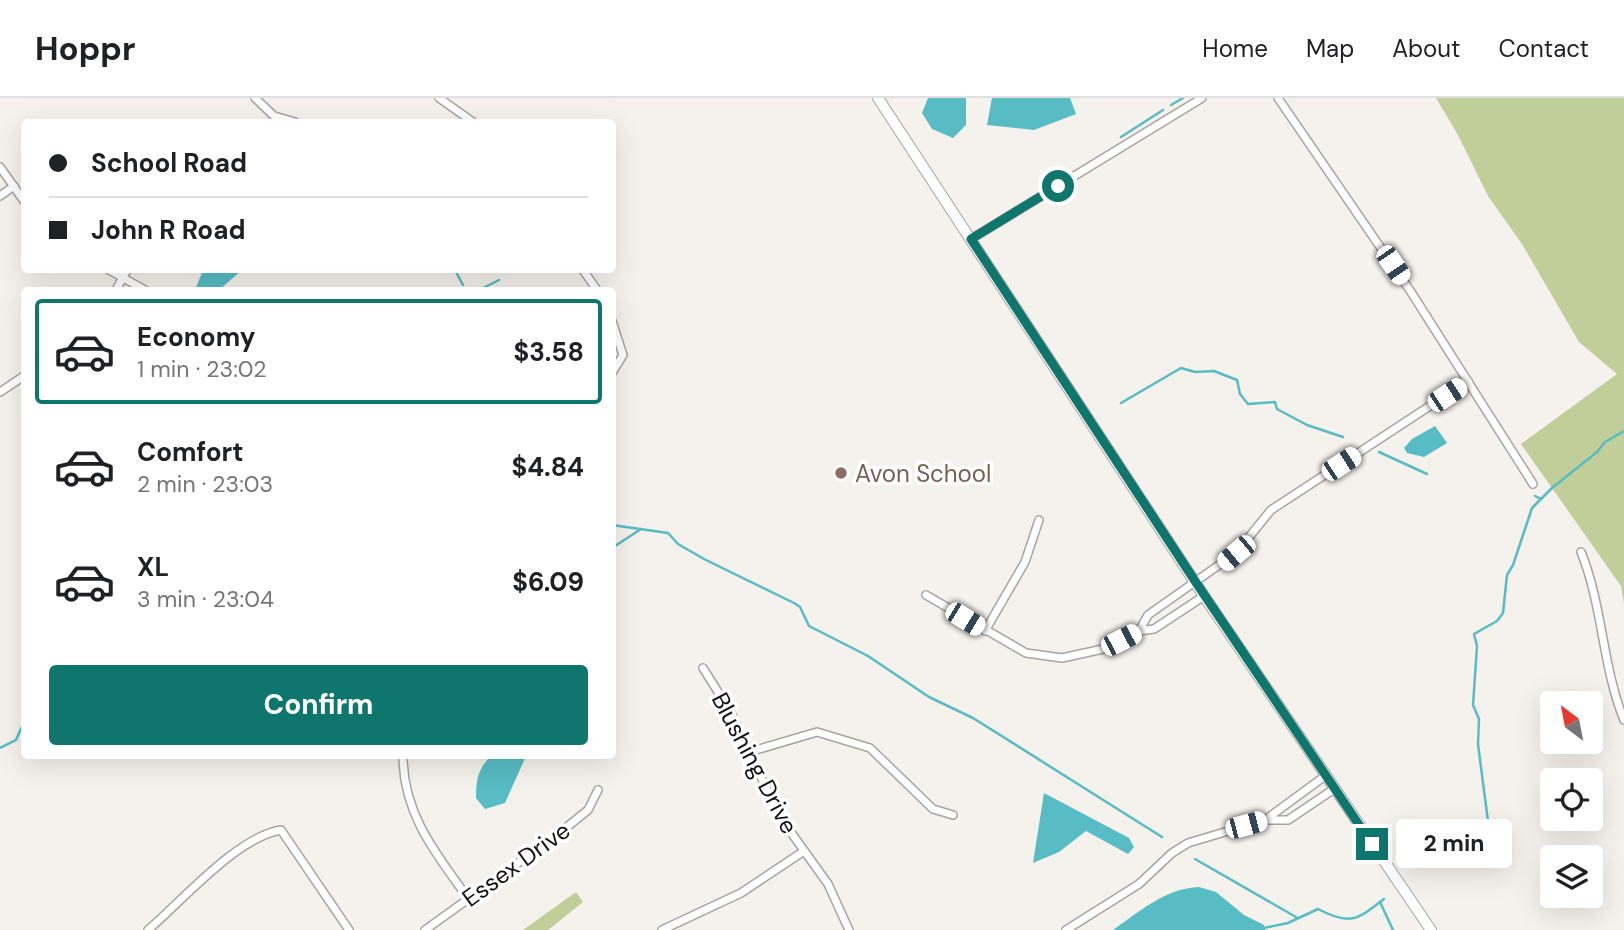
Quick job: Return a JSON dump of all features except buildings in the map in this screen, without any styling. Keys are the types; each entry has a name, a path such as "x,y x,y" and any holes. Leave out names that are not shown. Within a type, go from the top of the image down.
{"main road":[{"path":"878,98 1204,596 1431,930"}],"street":[{"path":"255,98 274,116 284,119"},
{"path":"439,98 469,119"},
{"path":"971,239 1202,98"},
{"path":"1278,98 1411,292 1533,484"},
{"path":"0,167 21,196"},
{"path":"0,196 14,186"},
{"path":"125,273 141,287"},
{"path":"616,335 622,355 616,366"},
{"path":"0,392 21,378"},
{"path":"1139,631 1148,615 1236,553 1270,510 1468,381"},
{"path":"985,631 1025,562 1039,520"},
{"path":"1581,552 1590,579 1608,670 1624,720"},
{"path":"926,595 1026,653 1062,658 1103,649 1139,631 1154,629 1204,596"},
{"name":"Blushing Drive","path":"703,668 749,752 780,817 828,884 849,930"},
{"path":"749,752 817,732 839,738 870,748 933,809 953,816"},
{"path":"403,759 403,771 415,820 468,898"},
{"path":"1265,820 1325,776"},
{"path":"1066,930 1139,884 1172,853 1188,843 1265,820 1288,820 1334,789"},
{"name":"Essex Drive","path":"425,930 588,810 598,790"},
{"path":"148,930 202,878 267,832 281,830 349,930"},
{"path":"663,930 741,893 804,851"}],"green space":[{"path":"1436,98 1624,98 1624,604 1621,586 1521,444 1617,374 1579,342 1522,244 1488,196"},
{"path":"576,892 583,902 548,930 523,930"}],"water":[{"path":"928,98 966,98 966,125 953,138 932,129 922,113"},
{"path":"992,98 1070,98 1076,114 1034,130 987,125"},
{"path":"202,273 239,273 222,287 196,287"},
{"path":"1435,426 1447,443 1424,457 1407,453 1404,448 1412,439"},
{"path":"525,759 505,803 485,809 476,798 479,775 487,761"},
{"path":"1044,793 1129,838 1134,847 1128,854 1086,831 1059,852 1033,863"},
{"path":"1199,887 1216,892 1244,915 1264,925 1265,930 1113,930 1164,896"}],"waterway":[{"path":"1171,105 1183,98"},
{"path":"1121,137 1163,110"},
{"path":"457,273 463,285"},
{"path":"485,287 499,280"},
{"path":"1121,403 1181,368 1195,372 1214,371 1237,380 1240,394 1248,404 1275,402 1277,409 1307,425 1343,437"},
{"path":"1489,829 1478,744 1479,719 1473,705 1477,646 1474,634 1497,621 1503,613 1507,575 1513,565 1532,508 1605,442 1624,431"},
{"path":"1379,452 1427,474"},
{"path":"1535,496 1541,499"},
{"path":"616,526 668,533 678,544 704,559 794,603 800,607 809,626 868,656 929,697 973,718 1162,837"},
{"path":"616,545 641,529"},
{"path":"0,748 16,740 21,729"},
{"path":"1195,859 1296,917"},
{"path":"1264,928 1288,923 1318,909 1338,918 1353,918 1367,912 1384,899"},
{"path":"1380,902 1393,930"}],"place":[{"name":"Avon School","path":"841,473"}],"route":[{"path":"1058,186 971,239 1195,581 1372,844"}]}
